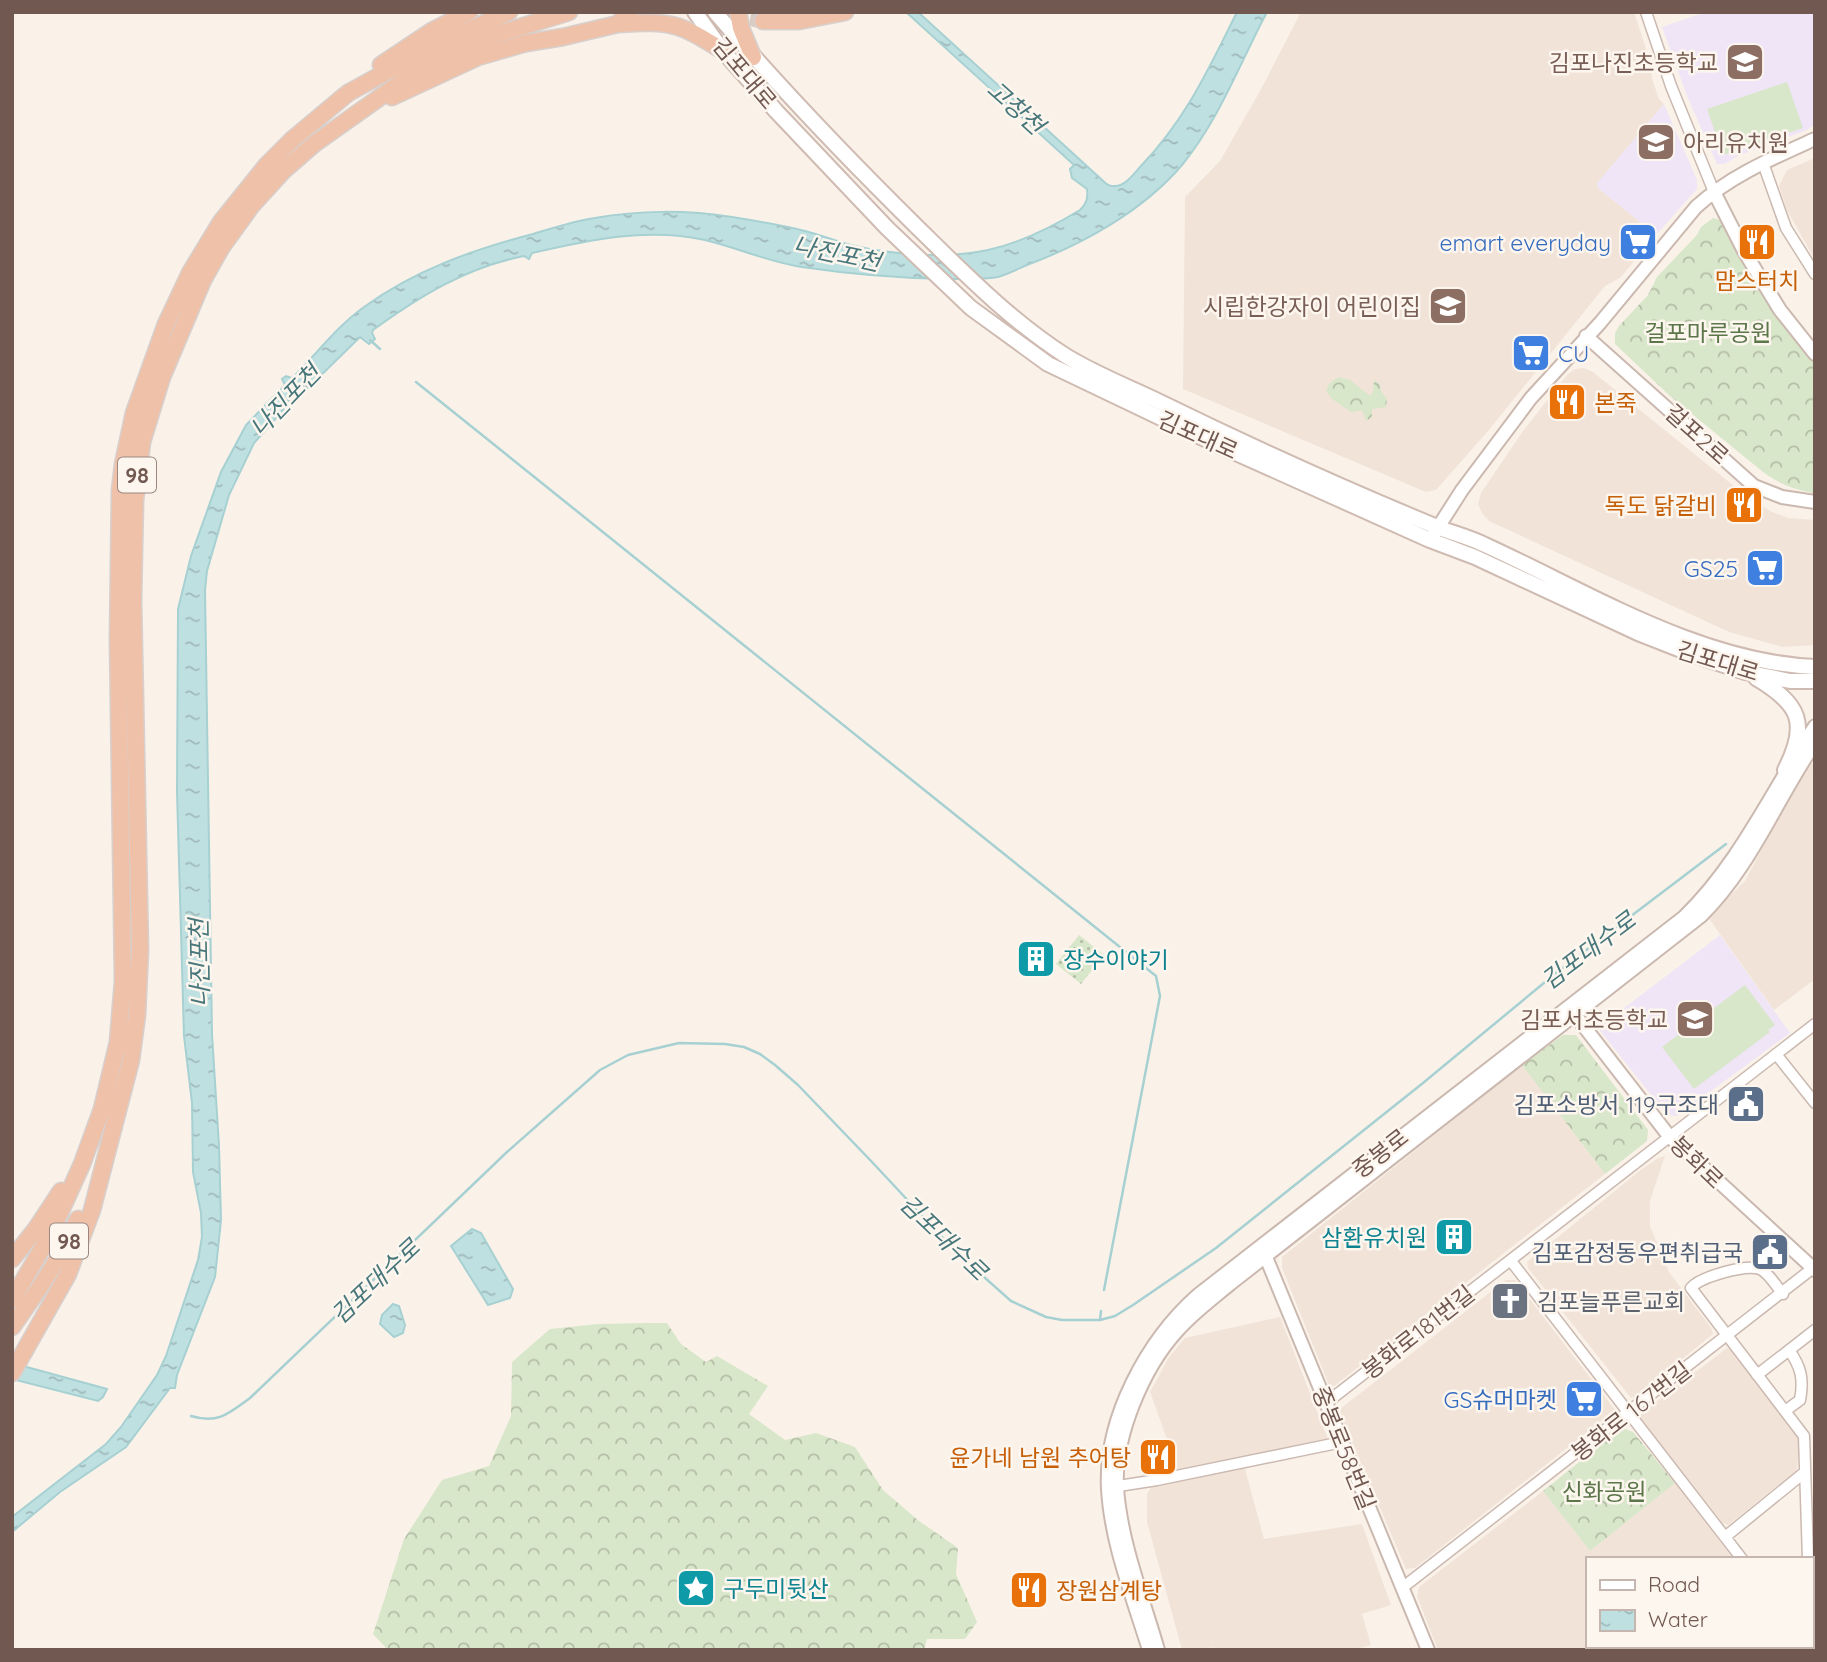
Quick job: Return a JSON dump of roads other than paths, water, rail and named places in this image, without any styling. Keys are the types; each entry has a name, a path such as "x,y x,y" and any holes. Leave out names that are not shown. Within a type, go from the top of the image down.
{"highway":[{"path":"348,93 397,53 469,12"},
{"name":"98","path":"12,1300 67,1200 95,1127 118,1042 121,1013 122,897 117,563 122,464 134,412 166,324 204,247 239,198 293,139 348,93 428,49 509,12"},
{"name":"98","path":"12,1327 67,1244 109,1146 131,1060 140,950 133,544 135,500 142,442 170,356 203,280 221,248 252,205 283,171 348,118 407,78 476,41 569,12"},
{"path":"680,12 723,51"},
{"path":"738,12 741,28 753,57"},
{"path":"763,21 799,21 845,12"},
{"path":"348,118 478,57 526,43 563,37 624,18 671,22 723,51"},
{"path":"12,1259 61,1191 95,1127"},
{"path":"12,1373 68,1274 92,1210 109,1146"}],"main road":[{"name":"김포대로","path":"695,12 723,51 776,111 887,228 947,287 999,330 1048,364 1108,394 1437,535 1481,543 1699,643 1764,661 1815,667"},
{"name":"김포대로","path":"715,12 851,162 930,240 1041,338 1079,362 1437,535 1475,557 1638,633 1694,656 1745,672 1790,681 1815,681"},
{"path":"1745,672 1779,691 1794,709 1797,741 1791,770"}],"street":[{"path":"1646,12 1675,97 1715,194 1744,251 1780,310 1815,354"},
{"path":"1437,535 1533,402 1715,194 1815,139"},
{"path":"1765,165 1815,145"},
{"path":"1765,165 1786,228 1815,274"},
{"name":"걸포2로","path":"1589,339 1754,486 1782,497 1815,502"},
{"name":"중봉로","path":"1149,1650 1117,1541 1110,1457 1118,1421 1145,1357 1186,1305 1264,1251 1572,1012 1684,917 1709,892 1737,852 1791,770 1815,726"},
{"name":"중봉로","path":"1791,770 1815,743"},
{"path":"1791,770 1815,755"},
{"name":"봉화로","path":"1572,1012 1669,1136 1814,1269"},
{"name":"봉화로181번길","path":"1326,1403 1815,1024"},
{"path":"1776,1054 1815,1103"},
{"name":"중봉로58번길","path":"1264,1251 1428,1650"},
{"path":"1511,1261 1740,1557"},
{"path":"1783,1294 1763,1270 1752,1268 1726,1272 1692,1285 1691,1291 1805,1440 1808,1557"},
{"name":"봉화로 167번길","path":"1402,1588 1814,1269"},
{"path":"1757,1375 1815,1330"},
{"path":"1785,1411 1800,1399 1802,1386 1800,1366 1789,1350"},
{"path":"1112,1487 1342,1442"},
{"path":"1725,1537 1805,1472"},
{"name":"중봉로","path":"1112,1487 1158,1650"}],"water":[{"path":"906,12 918,12 1104,182 1113,186 1129,179 1170,131 1195,93 1237,12 1267,12 1218,110 1182,165 1131,211 1048,257 998,277 965,279 891,277 802,267 683,236 618,237 532,253 529,259 524,256 503,261 445,284 373,330 375,339 369,344 360,337 284,409 254,443 229,495 207,571 205,590 212,1034 221,1220 215,1277 177,1375 175,1388 170,1388 126,1447 60,1492 12,1532 12,1517 106,1444 157,1375 198,1260 202,1237 201,1213 193,1172 192,1103 184,1036 177,792 178,609 191,556 221,472 246,425 285,385 282,379 286,376 292,378 344,323 383,294 403,282 466,254 571,223 628,213 698,213 787,227 867,248 937,255 972,253 1000,247 1036,234 1080,210 1086,200 1087,189 1072,178 1070,169 1074,165"},
{"path":"472,1229 481,1233 513,1289 510,1298 488,1305 451,1246"},
{"path":"393,1304 399,1306 405,1325 403,1333 394,1337 380,1324 382,1315"},
{"path":"12,1363 107,1389 98,1401 12,1379"}],"waterway":[{"path":"370,340 380,349"},
{"path":"416,382 1156,976 1160,996 1104,1290"},
{"name":"김포대수로","path":"191,1416 216,1418 229,1413 250,1398 507,1152 600,1070 628,1055 679,1043 744,1047 775,1065 798,1085 957,1253 1011,1301 1046,1317 1062,1320 1100,1320 1115,1316 1216,1248 1556,973 1726,844"},
{"path":"1100,1320 1101,1311"}],"tunnel":[{"path":"727,12 763,21"}],"place":[{"name":"김포나진초등학교","path":"1745,62"},
{"name":"아리유치원","path":"1656,142"},
{"name":"emart everyday","path":"1638,242"},
{"name":"맘스터치","path":"1757,242"},
{"name":"시립한강자이 어린이집","path":"1448,306"},
{"name":"CU","path":"1531,353"},
{"name":"본죽","path":"1567,402"},
{"name":"독도 닭갈비","path":"1744,505"},
{"name":"GS25","path":"1765,568"},
{"name":"장수이야기","path":"1036,959"},
{"name":"김포서초등학교","path":"1695,1019"},
{"name":"김포소방서 119구조대","path":"1746,1104"},
{"name":"삼환유치원","path":"1454,1237"},
{"name":"김포감정동우편취급국","path":"1770,1252"},
{"name":"김포늘푸른교회","path":"1510,1301"},
{"name":"GS슈머마켓","path":"1584,1399"},
{"name":"윤가네 남원 추어탕","path":"1158,1457"},
{"name":"구두미뒷산","path":"696,1588"},
{"name":"장원삼계탕","path":"1029,1590"}],"water label":[{"name":"고창천","path":"1016,107"},
{"name":"나진포천","path":"837,253"},
{"name":"나진포천","path":"285,400"},
{"name":"나진포천","path":"199,963"}],"park label":[{"name":"걸포마루공원","path":"1708,332"},
{"name":"신화공원","path":"1604,1491"}]}
